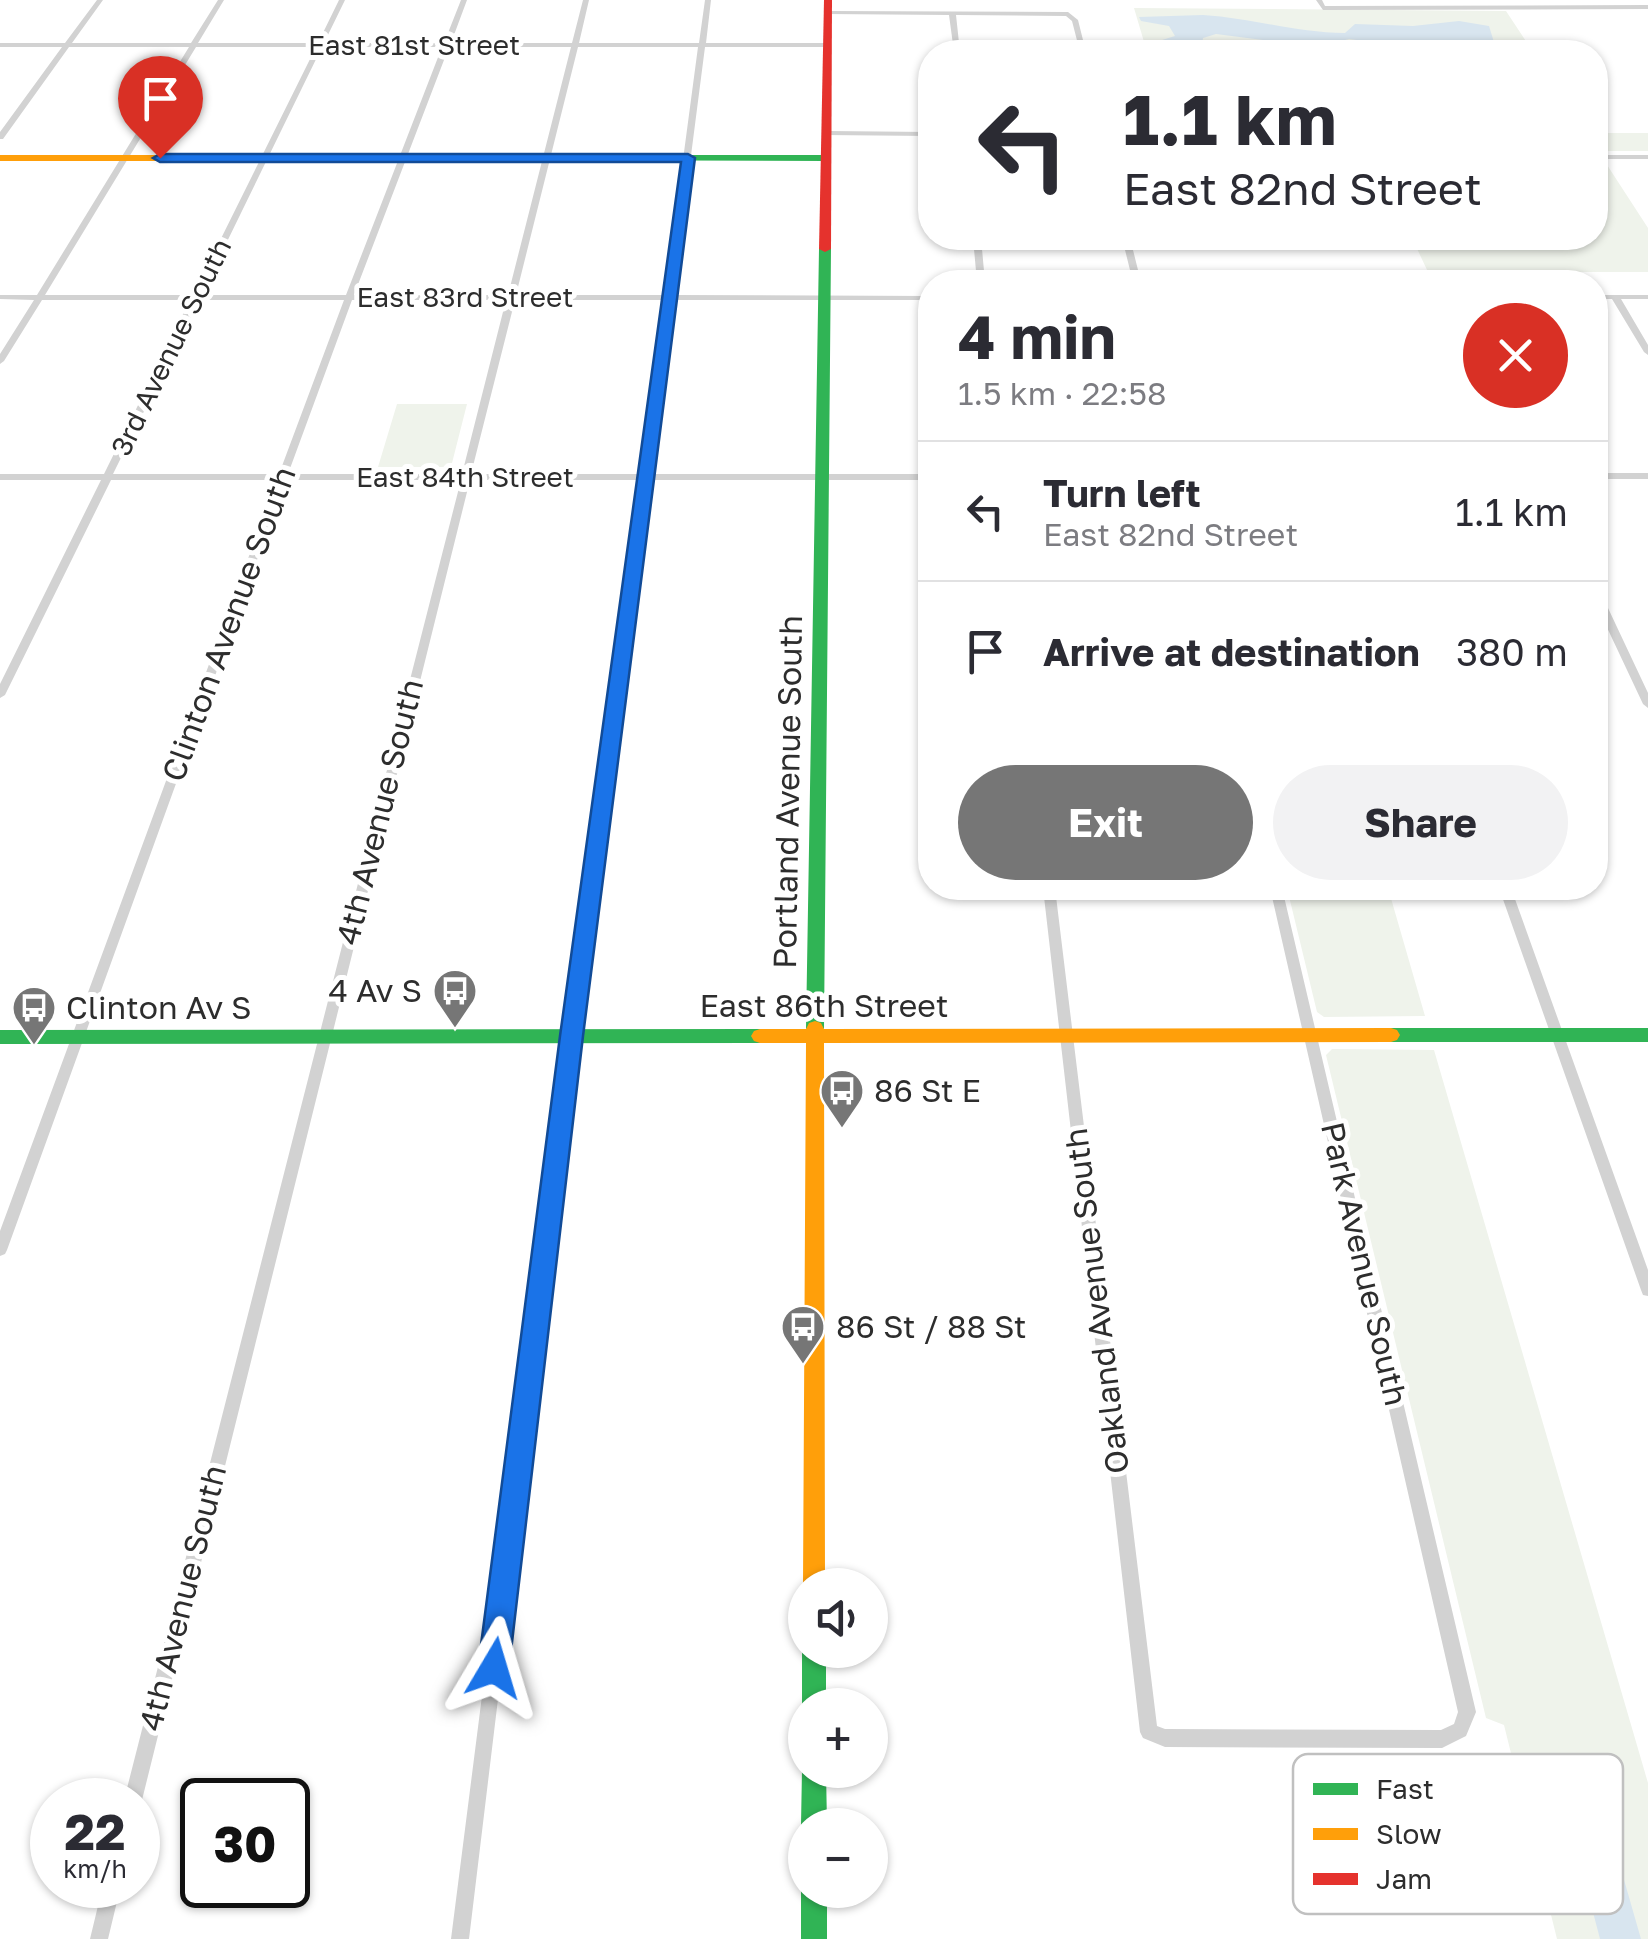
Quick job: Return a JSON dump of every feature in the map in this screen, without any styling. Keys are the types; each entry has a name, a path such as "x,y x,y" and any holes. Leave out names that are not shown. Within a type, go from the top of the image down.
{"main road":[{"name":"Portland Avenue South","path":"814,1568 815,1036 828,6"},
{"path":"0,158 826,158"},
{"name":"East 86th Street","path":"0,1036 1648,1035"},
{"path":"814,1908 814,1939"}],"street":[{"path":"0,137 100,0"},
{"path":"0,361 221,0"},
{"name":"3rd Avenue South","path":"0,694 342,0"},
{"name":"Clinton Avenue South","path":"0,1250 349,297 464,0"},
{"name":"4th Avenue South","path":"139,1778 322,1036 586,0"},
{"path":"460,1939 572,1036 708,0"},
{"path":"1321,4 1648,7"},
{"path":"828,6 1068,14 1076,20 1080,40"},
{"path":"952,13 955,40"},
{"name":"East 81st Street","path":"0,45 828,46"},
{"path":"827,133 918,134"},
{"path":"1608,157 1648,157"},
{"name":"East 83rd Street","path":"0,297 918,298"},
{"path":"1608,298 1648,298"},
{"path":"1615,298 1648,352"},
{"name":"East 84th Street","path":"0,477 918,476"},
{"path":"1608,476 1648,476"},
{"path":"1608,619 1648,704"},
{"name":"Oakland Avenue South","path":"1050,900 1146,1714"},
{"name":"Park Avenue South","path":"1146,1714 1149,1732 1165,1738 1442,1738 1460,1730 1467,1712 1279,900"},
{"path":"1509,900 1648,1290"},
{"path":"99,1939 106,1908"}],"shaded area":[{"path":"1134,8 1506,11 1525,40 1143,40"},
{"path":"1203,15 1345,33 1355,24 1413,26 1459,21 1489,26 1493,40 1263,40 1216,34 1203,40 1162,40 1175,36 1169,26 1141,21 1139,17"},
{"path":"1608,133 1648,133 1648,151 1608,151"},
{"path":"1608,166 1648,228 1648,272 1427,270 1418,250 1608,250"},
{"path":"397,404 467,404 451,467 378,467"},
{"path":"1290,900 1391,900 1425,1016 1324,1017 1317,1012"},
{"path":"1332,1049 1434,1050 1648,1783 1648,1939 1557,1939 1551,1914 1623,1914 1623,1754 1511,1754 1504,1725 1486,1718 1326,1055"},
{"path":"1623,1876 1641,1939 1600,1939 1593,1914 1623,1914"}],"traffic: fast":[{"path":"526,158 826,158"},
{"path":"815,1028 825,249"},
{"path":"1391,1035 1648,1035"},
{"path":"0,1037 760,1036"},
{"path":"814,1668 814,1688"},
{"path":"814,1788 814,1808"},
{"path":"814,1908 814,1939"}],"traffic: slow":[{"path":"0,158 526,158"},
{"path":"814,1568 815,1028"},
{"path":"760,1036 1391,1035"}],"traffic: jam":[{"path":"825,249 828,0"}],"place":[{"name":"4 Av S","path":"455,1029"},
{"name":"Clinton Av S","path":"34,1046"},
{"name":"86 St E","path":"842,1129"},
{"name":"86 St / 88 St","path":"803,1365"}],"route":[{"path":"160,158 688,158 572,1036 494,1668"}]}
